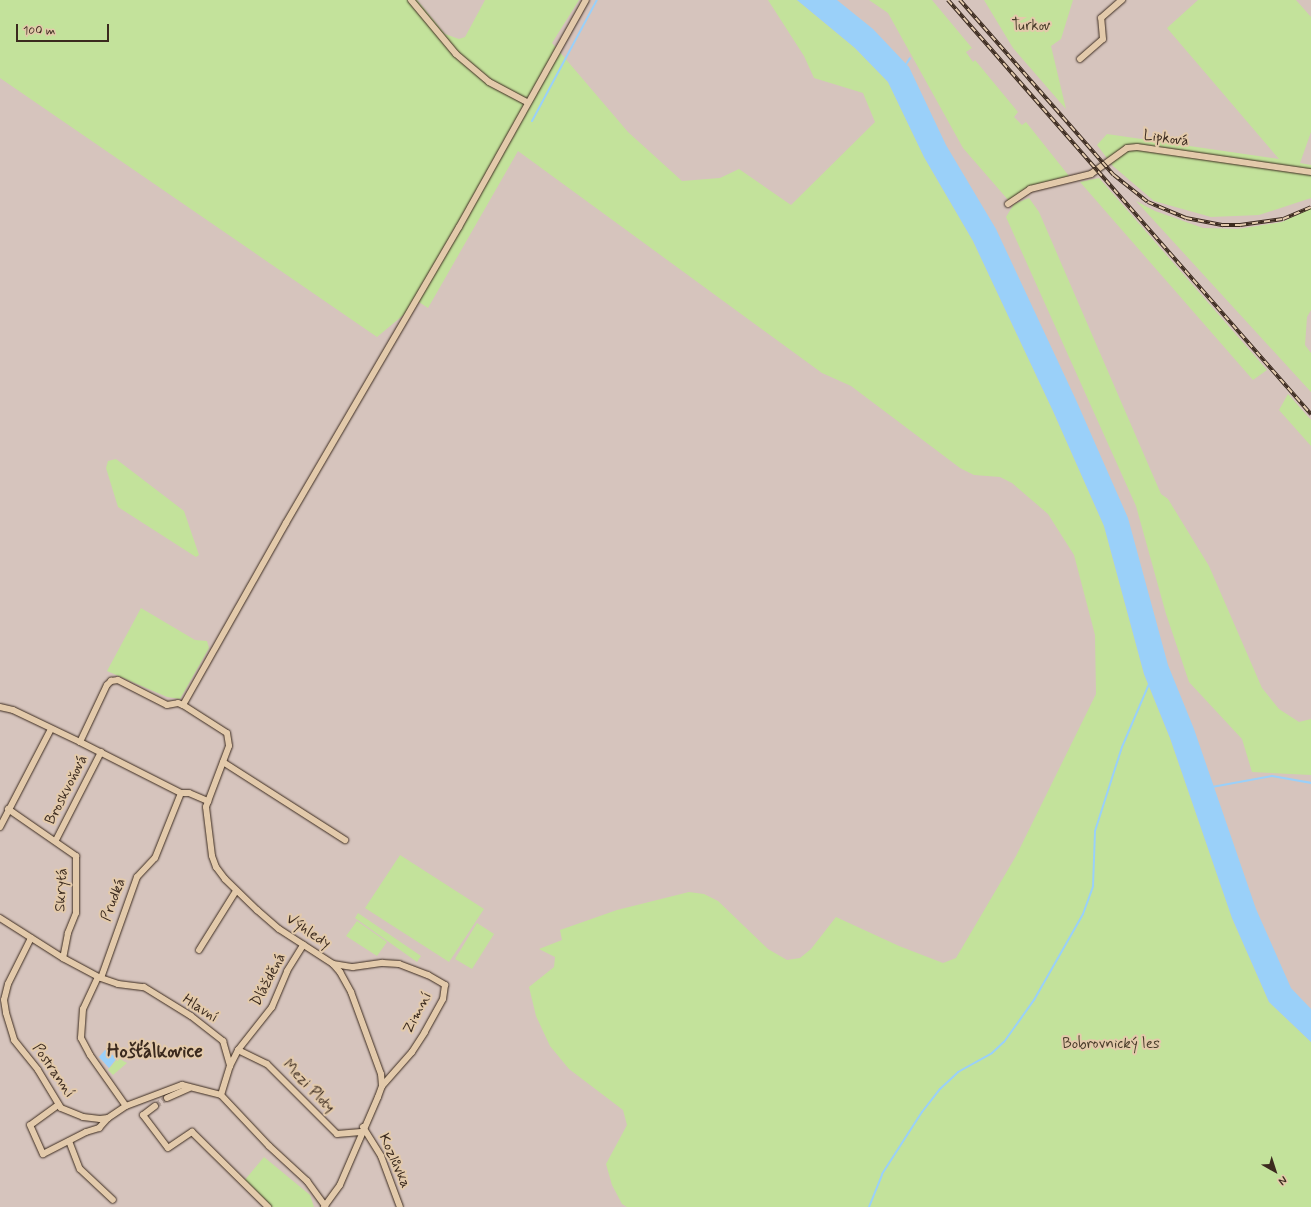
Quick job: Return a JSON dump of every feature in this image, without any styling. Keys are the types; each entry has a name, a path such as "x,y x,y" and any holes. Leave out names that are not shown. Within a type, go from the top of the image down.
{"street":[{"path":"411,0 456,54 489,82 527,102"},
{"path":"80,742 111,681 118,680 167,704 178,703 183,705 286,522 459,227 527,102 586,0"},
{"path":"1080,59 1103,39 1101,18 1122,0"},
{"name":"Lipková","path":"1008,204 1030,189 1098,171 1127,148 1137,147 1311,172"},
{"name":"Výhledy","path":"183,705 227,733 230,740 208,801 207,827 212,856 225,879 236,891 279,929 333,964 345,978 376,1057 382,1086"},
{"path":"0,707 13,710 101,752 181,794 188,793 208,801"},
{"path":"0,827 8,809 51,729"},
{"name":"Broskvoňová","path":"56,840 101,752"},
{"path":"223,762 345,840"},
{"name":"Prudká","path":"126,1106 90,1055 81,1038 83,1008 100,978 137,878 155,858 181,794"},
{"name":"Skrytá","path":"8,809 56,840 75,854 77,858 76,913 68,933 63,958"},
{"path":"199,950 236,891"},
{"name":"Hlavní","path":"0,918 63,958 100,978 144,987 191,1016 223,1041 230,1066"},
{"name":"Postranní","path":"31,938 8,984 4,1000 6,1013 14,1040 38,1070 58,1105 83,1117 108,1118"},
{"name":"Dlážděná","path":"230,1066 238,1050 272,1007 286,971 303,945"},
{"name":"Zimní","path":"333,964 353,967 383,963 399,964 428,975 445,985 443,999 425,1032 412,1052 382,1086"},
{"name":"Mezi Ploty","path":"238,1050 267,1064 337,1134 362,1129"},
{"path":"221,1095 230,1066"},
{"path":"58,1105 30,1125 43,1154 99,1128 108,1118 126,1106 166,1095 182,1085 221,1095 269,1146 307,1181 324,1206 340,1185 362,1129 382,1086"},
{"path":"155,1106 143,1115 168,1148 192,1132 268,1207"},
{"name":"Kozlůvka","path":"362,1129 381,1156 400,1207"},
{"path":"69,1141 80,1169 113,1200"}],"green space":[{"name":"Bobrovnický les","path":"0,0 417,0 445,34 459,39 465,37 485,0 579,0 552,43 628,132 682,181 720,178 739,169 791,205 875,122 863,93 814,78 804,56 768,0 797,0 855,48 888,82 924,157 973,241 1053,411 1104,526 1144,674 1170,738 1232,918 1269,1002 1311,1042 1311,1207 627,1207 622,1204 612,1185 606,1164 627,1125 623,1110 569,1069 550,1046 536,1016 529,987 554,967 555,957 539,949 562,940 560,930 617,910 689,892 704,894 718,901 768,949 787,960 800,958 811,949 836,917 899,946 943,963 956,958 1016,856 1096,694 1095,635 1074,555 1048,514 1012,483 1000,477 974,475 960,468 851,386 822,373 518,151 428,308 419,302 377,337 0,78"},
{"path":"869,0 932,0 972,48 966,52 973,62 975,60 1018,112 1014,117 1022,125 1026,122 1069,176 1028,187 1009,201 963,148 888,13"},
{"name":"Turkov","path":"984,0 1073,0 1061,39 1051,46 1066,109 1013,48"},
{"path":"1198,0 1296,0 1311,17 1311,132 1300,163 1311,165 1311,198 1259,215 1211,217 1154,201 1113,166 1097,145 1107,134 1279,159 1167,28"},
{"path":"1099,178 1267,370 1253,380 1080,182"},
{"path":"1029,198 1039,212 1161,494 1168,499 1209,566 1262,688 1279,709 1299,722 1311,719 1311,775 1252,772 1242,739 1189,682 1166,614 1136,506 1006,217 1014,204"},
{"path":"1136,201 1155,211 1203,228 1238,229 1282,222 1311,208 1311,310 1307,317 1305,345 1311,353 1311,392"},
{"path":"1288,394 1311,420 1311,446 1279,410"},
{"path":"116,459 184,511 199,555 196,557 118,507 106,468 108,461"},
{"path":"141,608 195,640 207,641 209,648 180,699 167,697 107,671"},
{"path":"400,855 484,909 449,962 365,908"},
{"path":"358,913 421,956 417,962 355,918"},
{"path":"357,921 387,942 377,956 346,936"},
{"path":"477,923 494,934 472,969 455,959"},
{"path":"118,1058 127,1063 113,1075 108,1070"},
{"path":"264,1157 310,1195 314,1207 272,1207 244,1181"}],"water":[{"path":"797,0 837,0 873,29 909,67 946,145 996,229 1076,400 1128,518 1168,665 1194,729 1256,909 1291,988 1311,1009 1311,1042 1269,1002 1232,918 1170,738 1144,674 1104,526 1053,411 973,241 924,157 888,82 855,48"},
{"path":"105,1050 117,1058 109,1068 99,1057"}],"waterway":[{"path":"532,121 597,0"},
{"path":"905,66 910,58"},
{"path":"869,1207 882,1174 922,1112 940,1089 958,1072 992,1053 1004,1042 1034,1000 1083,914 1093,886 1095,831 1122,747 1149,684"},
{"path":"1212,787 1272,776 1311,783"}],"tunnel":[{"path":"155,1106 167,1098"}],"railway":[{"path":"948,0 1311,414"},
{"path":"960,0 1114,175 1148,202 1186,218 1223,225 1240,225 1283,219 1311,207"}],"district":[{"name":"Hošťálkovice","path":"155,1052"}]}
